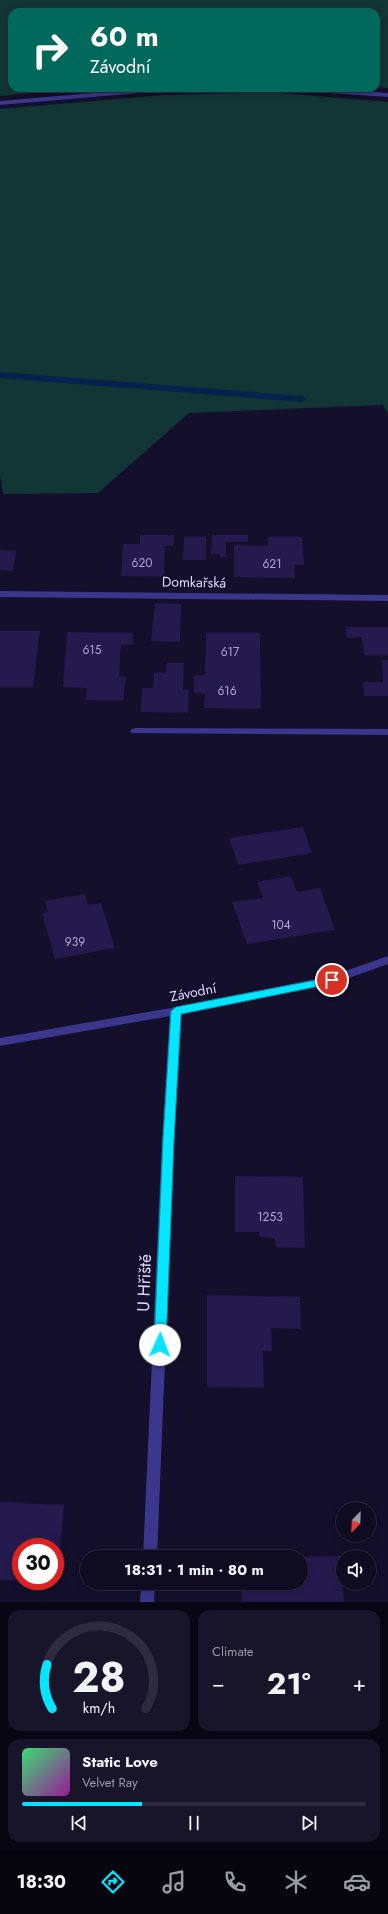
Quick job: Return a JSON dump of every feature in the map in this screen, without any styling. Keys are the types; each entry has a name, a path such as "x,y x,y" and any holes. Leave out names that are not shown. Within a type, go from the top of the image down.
{"street":[{"path":"0,103 128,92"},
{"path":"345,92 388,95"},
{"name":"Domkařská","path":"0,594 388,598"},
{"path":"135,731 388,732"},
{"name":"Závodní","path":"0,1042 176,1011 332,980 388,960"},
{"name":"U Hřiště","path":"150,1550 168,1140 176,1011"},
{"path":"147,1602 148,1590"}],"green space":[{"path":"0,0 388,0 388,88 380,87 380,8 8,8 8,92 44,92 0,96"},
{"path":"281,93 388,102 388,414 383,405 189,413 98,493 3,494 0,474 0,109 165,95"}],"building":[{"path":"140,535 174,535 173,546 165,546 164,577 121,576 123,544 140,544"},
{"path":"212,535 248,535 248,542 226,542 226,557 220,557 220,554 211,554"},
{"path":"184,537 206,537 206,560 183,560"},
{"path":"268,537 302,537 304,565 294,565 295,578 234,577 234,545 268,546"},
{"path":"0,550 16,551 13,571 0,570"},
{"path":"155,603 181,604 180,642 151,641"},
{"path":"346,627 388,627 388,655 364,655 362,637 347,638"},
{"path":"0,631 40,631 33,687 0,687"},
{"path":"67,632 133,633 133,645 121,645 119,677 126,677 123,701 86,700 87,688 63,687"},
{"path":"206,633 260,633 261,709 204,708 205,694 194,693 194,675 205,675"},
{"path":"382,660 388,660 388,696 364,696 363,682 383,682"},
{"path":"167,663 184,663 183,690 189,690 188,713 141,712 142,688 153,688 154,673 166,673"},
{"path":"303,827 312,853 238,865 229,838"},
{"path":"291,876 297,892 320,888 335,930 247,944 232,902 263,898 257,882"},
{"path":"85,894 88,905 101,903 115,948 55,959 42,914 48,912 45,901"},
{"path":"235,1176 303,1177 305,1248 276,1247 275,1238 259,1237 259,1232 235,1232"},
{"path":"207,1295 300,1297 301,1329 271,1328 272,1351 263,1351 264,1388 207,1387"},
{"path":"0,1502 64,1505 61,1538 12,1538 12,1581 0,1580"},
{"path":"336,1556 336,1590 343,1590 344,1602 242,1602 241,1590 308,1590 308,1557"}],"waterway":[{"path":"0,375 302,399"}],"route":[{"path":"160,1345 168,1140 176,1011 332,980"}]}
